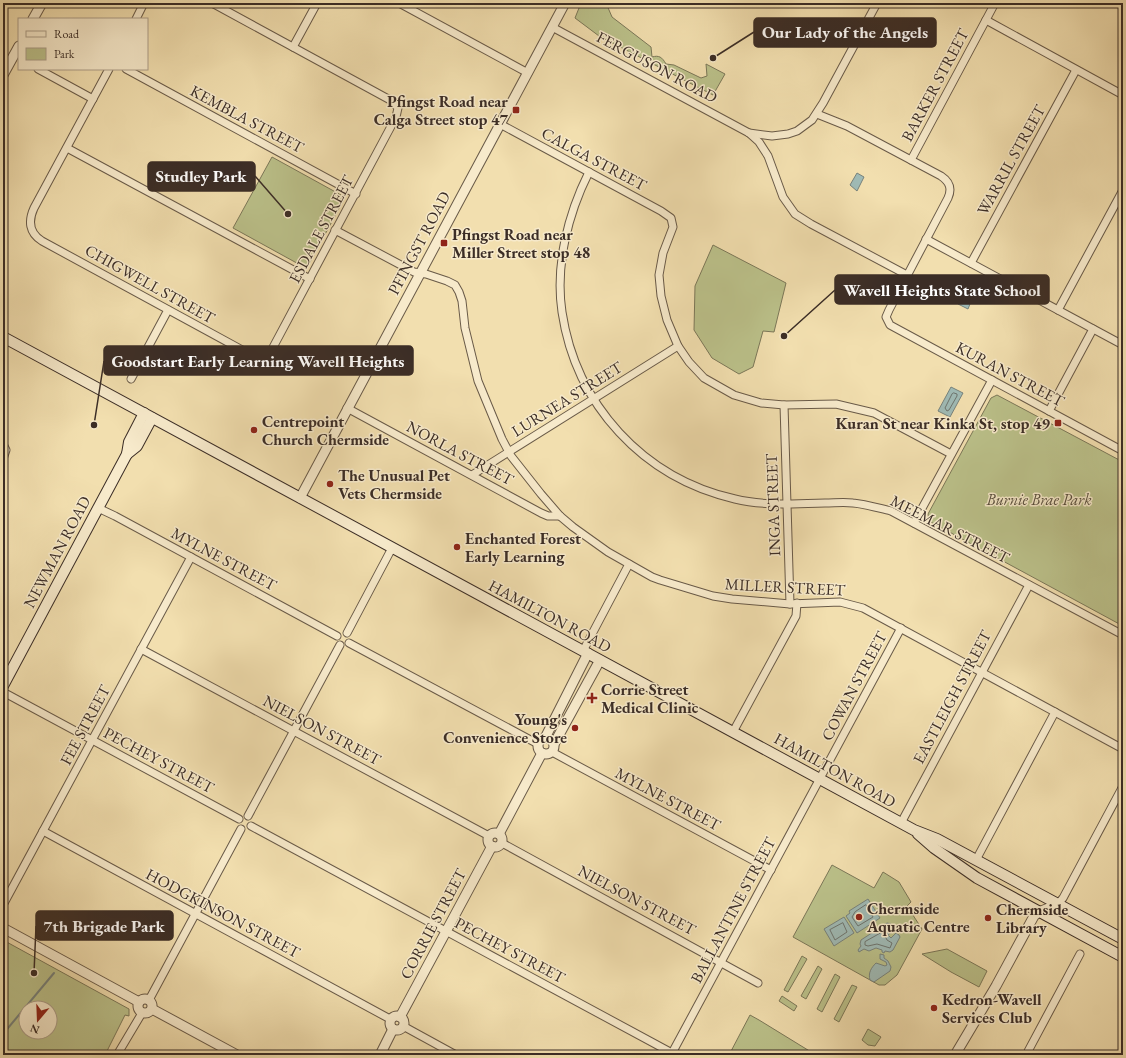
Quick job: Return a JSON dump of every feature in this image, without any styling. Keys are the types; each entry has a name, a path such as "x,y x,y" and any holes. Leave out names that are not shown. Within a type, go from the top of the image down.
{"main road":[{"name":"HAMILTON ROAD","path":"3,337 914,830 937,839 1123,939"},
{"name":"NEWMAN ROAD","path":"3,686 127,454 137,446 148,416"},
{"name":"HAMILTON ROAD","path":"914,830 934,848 977,878 1123,957"}],"street":[{"path":"34,18 42,3"},
{"path":"136,18 144,3"},
{"path":"212,3 293,47 317,3"},
{"path":"399,3 528,73"},
{"name":"PFINGST ROAD","path":"300,498 565,3"},
{"path":"749,133 772,136 788,134 802,128 817,114 877,3"},
{"name":"BARKER STREET","path":"911,160 995,3"},
{"path":"986,20 1123,95"},
{"name":"FERGUSON ROAD","path":"552,27 749,133"},
{"name":"ESDALE STREET","path":"263,359 270,354 335,230 356,194 396,117 398,108 392,101 293,47"},
{"path":"3,75 16,57"},
{"path":"40,70 93,99"},
{"path":"108,70 67,148 310,279"},
{"name":"KEMBLA STREET","path":"128,70 356,194"},
{"name":"WARRIL STREET","path":"971,263 1076,70"},
{"path":"749,133 759,142 768,156 783,198 795,214 907,275 948,198 950,187 944,178 847,126 817,114"},
{"name":"CALGA STREET","path":"500,124 666,214 672,221 673,226 663,253 660,275 661,296 678,346"},
{"name":"CHIGWELL STREET","path":"67,148 31,213 30,227 34,235 42,241 254,357 263,359"},
{"name":"MEEMAR STREET","path":"590,172 568,224 562,259 562,311 573,356 581,376 604,415 625,440 656,466 670,474 693,486 734,499 749,502 787,504 852,503 891,511 1123,635"},
{"path":"1058,310 1123,190"},
{"name":"MILLER STREET","path":"335,230 414,272 447,281 454,285 459,292 462,301 465,328 478,381 483,396 508,452 560,516 595,543 629,564 660,580 713,596 727,599 793,603 845,603 863,608 1123,749"},
{"path":"926,239 1123,345"},
{"name":"KURAN STREET","path":"907,275 889,310 887,318 888,323 1123,451"},
{"path":"131,379 168,310"},
{"path":"1049,411 1093,329"},
{"path":"678,346 694,369 713,384 734,395 761,403 784,405 836,404 874,413 951,454"},
{"name":"LURNEA STREET","path":"472,475 678,346"},
{"path":"914,523 992,380"},
{"name":"INGA STREET","path":"733,732 796,616 793,603 787,504 784,405"},
{"name":"NORLA STREET","path":"347,408 544,514 560,516"},
{"path":"3,459 6,453 4,446"},
{"name":"MYLNE STREET","path":"98,508 337,636"},
{"path":"347,633 392,548"},
{"name":"FEE STREET","path":"3,905 191,557"},
{"path":"600,660 553,748 547,754 542,753 538,749 541,741 629,564"},
{"name":"EASTLEIGH STREET","path":"901,823 1029,585"},
{"name":"COWAN STREET","path":"820,779 901,628"},
{"path":"340,645 337,642 337,636 340,633 347,633"},
{"path":"347,633 350,639 349,643"},
{"path":"340,645 344,646 349,643"},
{"path":"349,643 541,741 549,739 553,748"},
{"path":"248,816 340,645"},
{"name":"NIELSON STREET","path":"141,649 294,731 494,835"},
{"name":"PECHEY STREET","path":"3,692 238,819"},
{"path":"976,860 1055,712"},
{"name":"MYLNE STREET","path":"553,748 771,870"},
{"path":"494,835 502,837 502,843 498,846 492,846 489,843 542,753"},
{"name":"BALLANTINE STREET","path":"672,1054 820,779"},
{"path":"955,1055 996,986 1032,918 1039,912 1058,904 1064,895 1123,786"},
{"path":"241,829 237,823 238,819 242,816 248,816"},
{"path":"241,829 248,829 251,826 252,822 248,816"},
{"name":"PECHEY STREET","path":"251,826 672,1054"},
{"path":"142,1012 149,1012 151,1004 195,914 241,829"},
{"name":"HODGKINSON STREET","path":"43,831 390,1019"},
{"name":"NIELSON STREET","path":"502,843 758,983"},
{"name":"CORRIE STREET","path":"400,1017 492,846"},
{"path":"3,928 139,1002"},
{"path":"1026,1055 1080,954"},
{"path":"139,1002 145,999 238,1055"},
{"path":"139,1002 138,1007 142,1012"},
{"path":"117,1055 142,1012"},
{"path":"393,1029 390,1026 390,1019 396,1016 403,1020 403,1026"},
{"path":"393,1029 398,1030 403,1026"},
{"path":"403,1026 456,1055"},
{"path":"380,1055 393,1029"}],"green space":[{"path":"581,3 606,3 612,17 651,47 652,57 660,57 666,64 674,65 701,78 707,76 706,64 725,74 713,95 599,36 575,18"},
{"path":"272,157 341,195 343,201 308,266 304,267 233,228"},
{"path":"713,245 786,283 774,332 763,331 753,367 739,374 712,358 694,330 695,286"},
{"name":"Burnie Brae Park","path":"997,395 1123,462 1123,626 929,521 928,514 991,398"},
{"name":"Chermside Aquatic Centre","path":"832,865 874,888 883,872 899,882 911,902 907,906 922,929 897,975 885,985 879,985 793,937"},
{"path":"3,940 129,1009 129,1016 125,1015 105,1055 3,1055"},
{"path":"947,949 987,971 979,987 922,954"},
{"path":"802,956 807,959 788,992 784,990"},
{"path":"818,966 822,969 806,999 801,996"},
{"path":"835,974 840,977 822,1012 817,1009"},
{"path":"852,985 857,987 839,1022 834,1019"},
{"path":"782,996 797,1006 794,1011 779,1001"},
{"path":"750,1015 759,1020 816,1055 729,1055"},
{"path":"868,1029 881,1037 875,1046 868,1045 862,1040"}],"water":[{"path":"857,173 864,177 857,191 850,185"},
{"path":"963,297 970,304 968,309 958,304"},
{"path":"951,387 963,393 950,417 938,411"},
{"path":"868,899 880,918 857,933 846,916 850,913 849,911"},
{"path":"844,917 854,933 834,946 824,929"},
{"path":"887,923 894,927 893,931 888,935 891,938 896,933 900,937 893,950 890,952 885,951 884,953 882,950 876,948 869,951 864,949 859,952 858,950 861,946 861,940"},
{"path":"880,954 884,955 884,958 888,961 891,967 890,971 874,982 870,980 869,977 870,971 876,963 885,966 887,965 886,962 880,959"}],"waterway":[{"path":"3,1034 54,973"}],"place":[{"name":"Our Lady of the Angels","path":"713,58"},
{"name":"Pfingst Road near Calga Street stop 47","path":"516,110"},
{"name":"Studley Park","path":"288,214"},
{"name":"Pfingst Road near Miller Street stop 48","path":"444,243"},
{"name":"Wavell Heights State School","path":"784,336"},
{"name":"Kuran St near Kinka St, stop 49","path":"1058,423"},
{"name":"Goodstart Early Learning Wavell Heights","path":"94,425"},
{"name":"Centrepoint Church Chermside","path":"254,430"},
{"name":"The Unusual Pet Vets Chermside","path":"330,484"},
{"name":"Enchanted Forest Early Learning","path":"457,547"},
{"name":"Corrie Street Medical Clinic","path":"592,698"},
{"name":"Young's Convenience Store","path":"575,728"},
{"name":"Chermside Aquatic Centre","path":"859,917"},
{"name":"Chermside Library","path":"988,918"},
{"name":"7th Brigade Park","path":"34,973"},
{"name":"Kedron-Wavell Services Club","path":"934,1008"}]}
